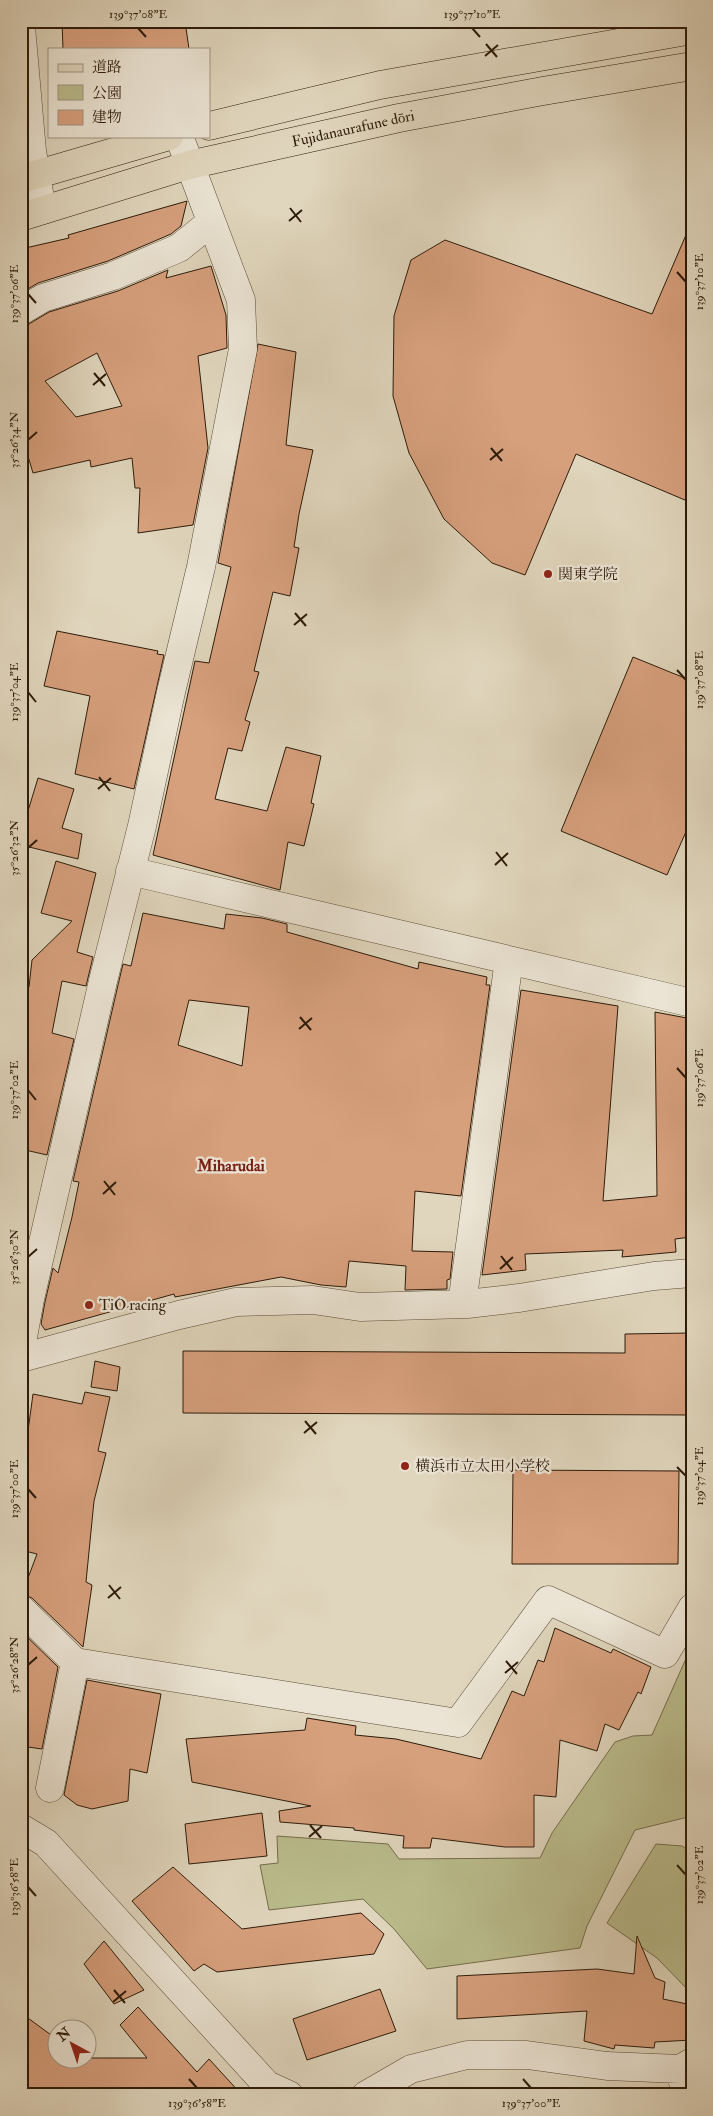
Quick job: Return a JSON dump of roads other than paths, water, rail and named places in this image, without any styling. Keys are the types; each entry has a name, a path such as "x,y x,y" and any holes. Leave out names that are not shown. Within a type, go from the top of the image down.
{"main road":[{"path":"210,126 380,85 692,30"},
{"name":"Fujidanaurafune dōri","path":"32,214 189,166 399,118 692,66"},
{"path":"28,177 162,138"}],"street":[{"path":"21,27 28,177 32,214"},
{"path":"21,1348 30,1299 103,981 202,567 243,349 241,300 210,223 200,190 189,166 180,138"},
{"path":"21,312 43,298 113,276 179,248 210,223"},
{"path":"130,871 692,1003"},
{"path":"462,1304 509,960"},
{"path":"21,1358 179,1315 236,1302 313,1300 360,1307 462,1304 518,1298 654,1276 692,1273"},
{"path":"21,1609 76,1662 458,1723 548,1600 665,1654 692,1608"},
{"path":"50,1788 76,1662"},
{"path":"21,1828 46,1843 267,2085 290,2095"},
{"path":"366,2095 411,2069 467,2056 527,2055 607,2066 686,2066 686,2095"}],"place":[{"name":"関東学院","path":"548,574"},
{"name":"TiO racing","path":"89,1305"},
{"name":"横浜市立太田小学校","path":"405,1466"}],"district":[{"name":"Miharudai","path":"231,1166"}]}
